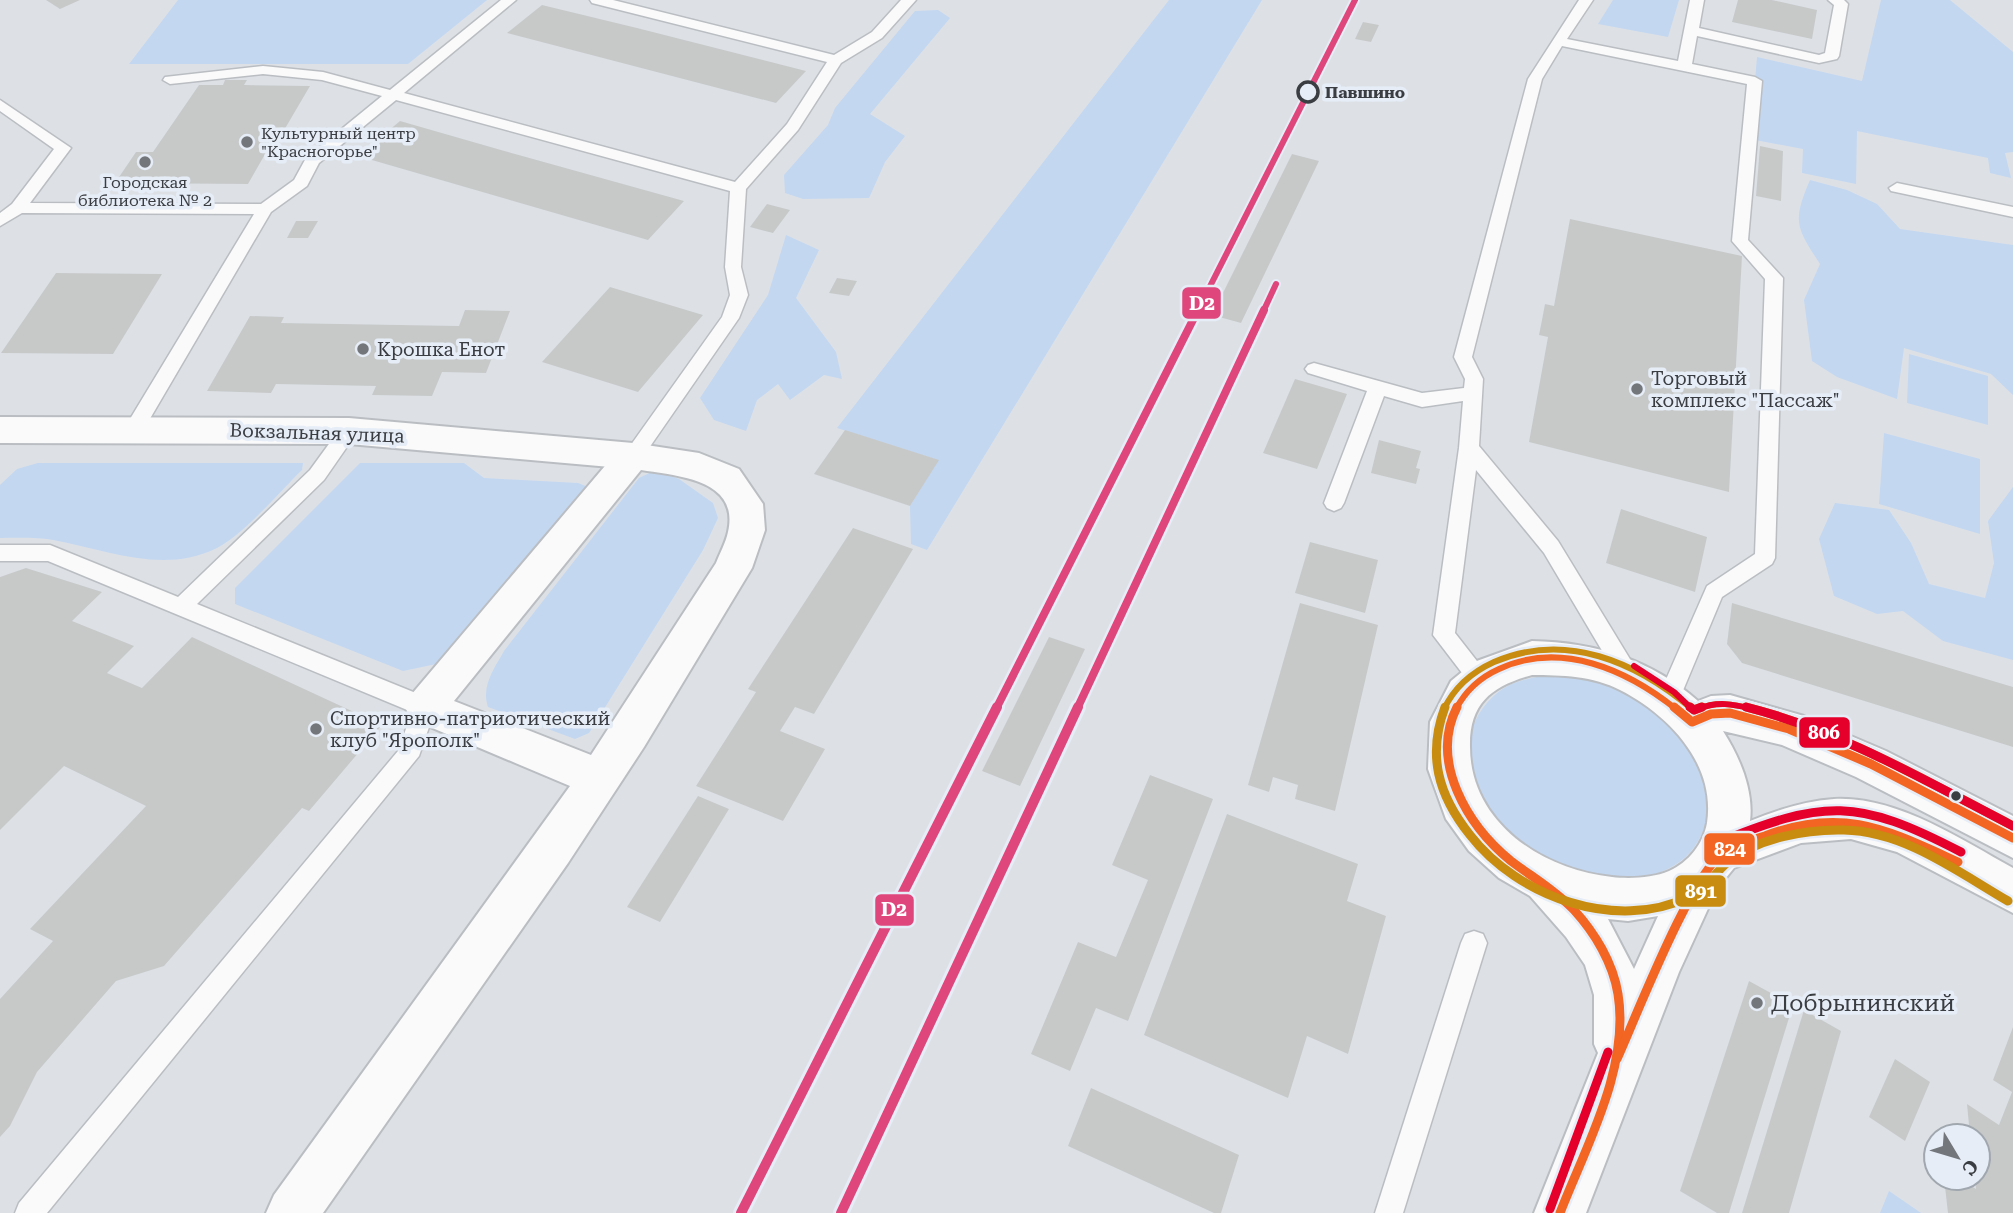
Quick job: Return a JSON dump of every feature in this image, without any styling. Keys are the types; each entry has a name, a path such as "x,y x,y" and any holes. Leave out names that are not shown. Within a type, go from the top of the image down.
{"street":[{"name":"Вокзальная улица","path":"3,434 134,429 349,431 633,456 699,466 726,478 745,505 747,530 733,568 599,778 552,849 292,1213"},
{"path":"599,778 425,707 633,456"},
{"path":"1560,1213 1618,1056 1658,963 1727,834 1730,806 1725,777 1711,748 1680,711 1628,675 1595,663 1532,658 1504,666 1480,679 1462,698 1450,721 1446,748 1450,777 1463,807 1483,835 1510,860 1541,880 1573,909 1601,947 1618,994 1618,1056"},
{"path":"1680,711 1730,713 1789,729 1871,764 2013,838"},
{"path":"1541,880 1576,894 1612,900 1647,900 1677,891 1710,866 1776,830 1822,821 1852,819 1889,829 1930,847 2013,892"}],"lane":[{"path":"134,429 265,209 302,183 312,162 509,0"},
{"path":"597,0 836,60"},
{"path":"633,456 730,318 739,295 733,267 738,188 793,127 836,60 877,35 909,0"},
{"path":"1480,679 1444,635 1469,448 1474,379 1463,357 1535,79 1586,0"},
{"path":"1684,66 1697,0"},
{"path":"1690,30 1819,59 1832,56 1841,4 1835,0"},
{"path":"1558,41 1755,81 1740,241 1774,278 1765,558 1714,592 1680,711"},
{"path":"170,80 263,70 323,76 738,188"},
{"path":"0,104 63,148 18,208 0,221"},
{"path":"1897,188 2013,212"},
{"path":"18,208 265,209"},
{"path":"1314,369 1422,400 1472,393"},
{"path":"1334,503 1378,387"},
{"path":"181,607 317,475 349,431"},
{"path":"1469,448 1551,547 1628,675"},
{"path":"0,553 50,553 425,707 408,756 29,1213"},
{"path":"1389,1213 1474,943"}],"shaded area":[{"path":"178,0 487,0 408,64 129,64"},
{"path":"1169,0 1262,0 927,550 911,544 910,506 938,460 837,428"},
{"path":"1613,0 1679,0 1668,37 1598,24"},
{"path":"1881,0 1950,0 2013,52 2013,152 2005,153 2011,178 1990,173 1988,158 1857,131 1856,184 1802,173 1803,149 1750,139 1757,57 1862,81"},
{"path":"938,10 950,18 870,114 905,136 885,162 869,198 803,199 785,193 784,175 828,125 835,108 915,11"},
{"path":"1810,180 1847,190 1877,204 1900,229 2013,245 2013,395 1991,374 1904,348 1897,399 1837,377 1812,361 1804,300 1820,264 1799,224 1801,206"},
{"path":"786,235 819,250 796,298 836,352 842,379 824,375 790,400 778,384 757,400 746,431 714,420 700,398 768,295"},
{"path":"1909,354 1988,376 1988,425 1907,403"},
{"path":"1884,433 1980,459 1980,534 1879,504"},
{"path":"38,463 303,463 302,470 249,524 226,542 195,556 155,560 47,539 0,538 0,485 17,469"},
{"path":"360,463 464,463 484,478 578,483 588,487 441,663 403,671 235,604 235,588"},
{"path":"656,470 679,479 713,503 718,518 703,550 589,733 575,739 488,707 487,685 504,651 639,478"},
{"path":"2013,487 2013,660 1943,641 1903,611 1877,614 1834,596 1819,539 1835,503 1889,510 1911,543 1929,584 1985,598 1994,563 1988,521"},
{"path":"1555,674 1596,681 1635,696 1659,711 1673,724 1696,756 1708,792 1708,810 1704,828 1695,846 1674,866 1654,874 1621,879 1568,871 1544,860 1524,846 1489,808 1477,785 1470,762 1470,738 1478,715 1496,694 1509,685"},
{"path":"1889,1191 1921,1213 1880,1213"}],"building":[{"path":"46,0 80,0 60,9"},
{"path":"1738,0 1772,0 1817,10 1812,39 1732,22"},
{"path":"542,5 806,71 776,103 507,33"},
{"path":"1363,22 1379,25 1371,42 1355,39"},
{"path":"225,80 247,80 244,85 310,86 273,149 268,149 248,184 115,183 136,152 153,152 199,85 223,85"},
{"path":"400,121 684,201 648,240 358,156"},
{"path":"1760,146 1783,151 1781,201 1756,196"},
{"path":"1292,154 1319,161 1241,323 1212,315"},
{"path":"767,204 790,210 773,233 750,227"},
{"name":"Торговый комплекс \"Пассаж\"","path":"1570,219 1742,256 1729,492 1529,442 1548,337 1539,335 1545,304 1554,306"},
{"path":"296,221 318,221 308,238 287,238"},
{"path":"56,273 162,274 113,354 1,353"},
{"path":"837,278 857,281 849,296 829,293"},
{"path":"610,287 703,315 638,392 542,362"},
{"name":"Крошка Енот","path":"465,310 510,311 486,373 442,372 432,396 372,395 376,386 276,384 271,393 207,391 250,316 284,317 281,323 459,326"},
{"path":"1295,379 1347,394 1317,469 1263,453"},
{"path":"845,430 939,460 910,506 814,474"},
{"path":"1379,440 1421,451 1416,468 1420,469 1416,484 1371,473"},
{"path":"1621,509 1707,537 1695,592 1606,563"},
{"path":"853,528 913,549 814,714 795,707 780,731 825,749 783,821 696,786 756,692 748,689"},
{"path":"1310,542 1378,560 1365,613 1295,593"},
{"path":"26,568 102,592 72,621 134,646 107,673 142,688 192,637 382,725 309,811 302,808 164,966 116,981 37,1072 10,1126 0,1137 0,999 53,941 30,929 146,806 64,766 0,830 0,577"},
{"path":"1300,603 1378,625 1335,811 1295,799 1298,785 1273,777 1269,792 1248,785"},
{"path":"1732,603 2013,687 2013,747 1742,663 1727,644"},
{"path":"1049,637 1085,649 1020,786 982,771"},
{"path":"1150,775 1213,799 1128,1021 1096,1008 1070,1071 1031,1054 1078,942 1116,957 1148,880 1112,865"},
{"path":"698,796 729,809 660,922 627,907"},
{"path":"1227,814 1358,864 1347,901 1386,916 1348,1054 1307,1036 1288,1098 1144,1035"},
{"path":"1749,981 1793,1005 1729,1213 1717,1213 1680,1191"},
{"path":"1804,1010 1841,1031 1789,1213 1742,1213"},
{"path":"2013,1027 2013,1213 1948,1213 1946,1192 1992,1192 1992,1122 1969,1122 1967,1104 1999,1125 2012,1092 1993,1080"},
{"path":"1895,1059 1930,1082 1905,1141 1869,1117"},
{"path":"1091,1088 1239,1155 1221,1213 1214,1213 1068,1146"}],"transit line":[{"name":"D2","path":"741,1213 1355,0"},
{"name":"D2","path":"841,1213 1276,284"},
{"name":"891","path":"2008,901 1908,845 1886,837 1845,830 1800,834 1754,847 1727,863 1709,884 1698,892 1659,908 1601,910 1572,903 1519,879 1495,862 1475,842 1459,820 1446,794 1437,766 1435,740 1448,701 1463,682 1482,668 1510,656 1538,649 1594,653 1621,662 1646,675 1694,710 1709,704 1731,703 1793,719 1876,755 2013,826"},
{"name":"824","path":"1560,1213 1592,1134 1610,1078 1617,1050 1618,996 1607,960 1580,917 1557,895 1497,848 1465,807 1452,776 1447,742 1458,704 1473,686 1495,671 1520,661 1559,657 1589,662 1636,681 1692,722 1711,714 1730,713 1789,729 1871,764 2013,838"},
{"name":"806","path":"1634,666 1674,692 1694,710 1709,704 1731,703 1793,719 1876,755 2013,826"},
{"name":"806","path":"1717,843 1785,817 1840,809 1866,812 1894,820 1961,852"},
{"name":"824","path":"1617,1059 1690,898 1707,870 1724,851 1787,827 1838,820 1885,829 1958,862"},
{"name":"806","path":"1550,1209 1608,1052"}],"place":[{"name":"Павшино","path":"1308,92"},
{"name":"Культурный центр \"Красногорье\"","path":"247,142"},
{"name":"Городская библиотека № 2","path":"145,162"},
{"name":"Крошка Енот","path":"363,349"},
{"name":"Торговый комплекс \"Пассаж\"","path":"1637,389"},
{"name":"Спортивно-патриотический клуб \"Ярополк\"","path":"316,729"},
{"name":"Добрынинский","path":"1757,1003"}]}
